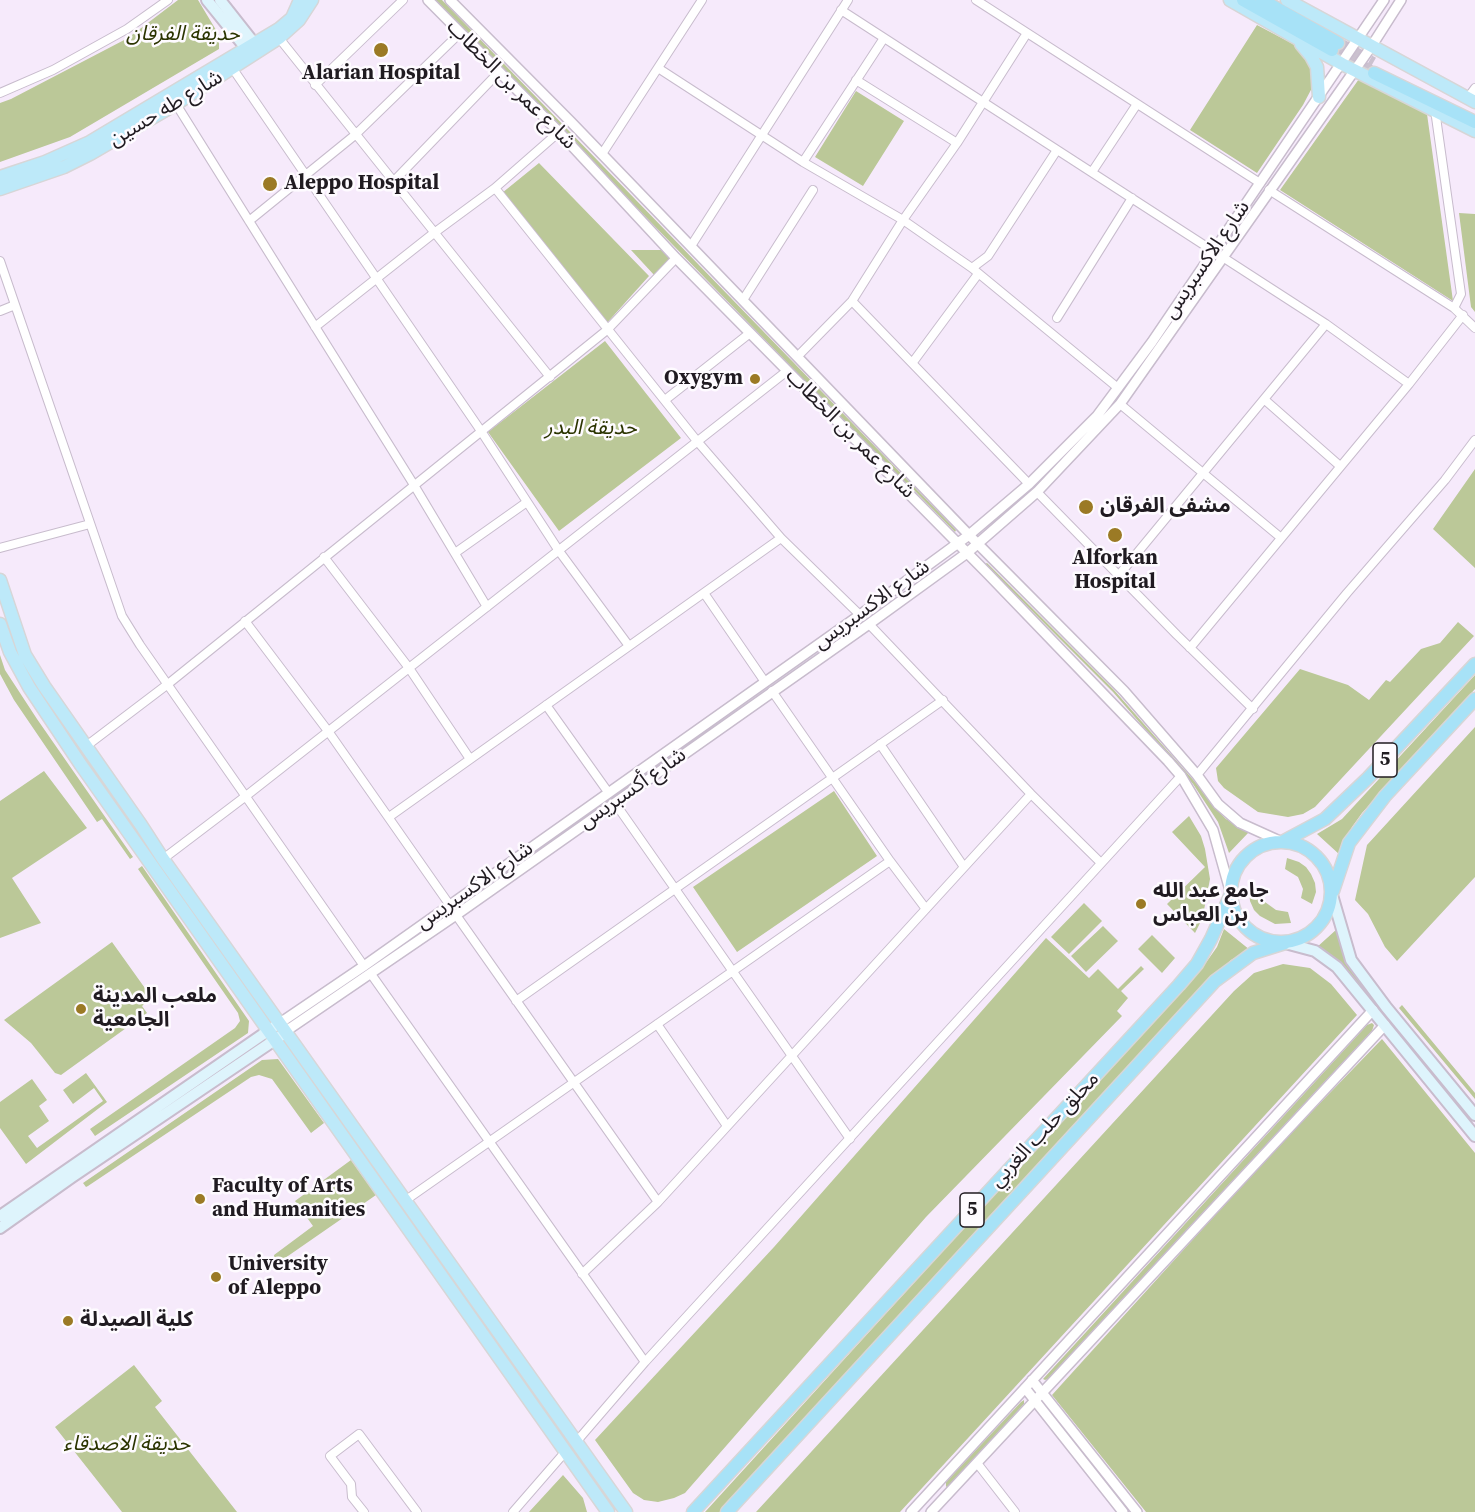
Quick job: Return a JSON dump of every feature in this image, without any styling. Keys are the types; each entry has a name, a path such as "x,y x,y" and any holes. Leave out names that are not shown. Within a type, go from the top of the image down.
{"highway":[{"path":"1243,0 1335,47 1262,0"},
{"path":"1475,113 1376,69 1475,123"},
{"name":"5","path":"1282,842 1325,819 1368,778 1475,664"},
{"name":"5","path":"1332,895 1349,843 1385,796 1475,699"},
{"path":"1282,842 1302,846 1318,858 1329,875 1332,895 1328,913 1318,928 1303,938 1285,943 1259,938 1244,927 1235,911 1231,894 1234,873 1246,857 1263,846 1282,842"},
{"name":"محلق حلب الغربي","path":"696,1509 1179,985 1197,964 1231,894"},
{"name":"محلق حلب الغربي","path":"727,1512 1215,981 1253,953 1285,943"},
{"path":"683,1512 696,1509"}],"main road":[{"path":"207,0 250,45"},
{"path":"220,0 250,45"},
{"name":"شارع طه حسين","path":"0,177 45,162 90,142 279,29 292,18 300,0"},
{"name":"شارع طه حسين","path":"0,189 64,167 176,104 279,38 299,20 312,0"},
{"path":"1230,0 1354,70 1475,131"},
{"path":"1287,0 1471,100"},
{"path":"1289,33 1314,61 1319,79 1319,97"},
{"path":"0,580 25,655 86,747 162,859 626,1512"},
{"path":"0,624 10,652 29,687 271,1035 608,1512"},
{"path":"118,816 129,808"},
{"path":"1332,895 1351,960 1386,1007 1475,1115"},
{"path":"1285,943 1315,951 1337,967 1475,1136"},
{"path":"0,1216 283,1027"},
{"path":"0,1228 271,1035"}],"street":[{"path":"0,93 53,70 127,28 168,0"},
{"path":"315,85 403,0"},
{"name":"شارع عمر بن الخطاب","path":"428,0 559,132 676,258 967,553 1180,776 1213,830 1231,894"},
{"name":"شارع عمر بن الخطاب","path":"450,0 798,356 969,535 1124,691 1228,814 1240,823 1282,842"},
{"path":"602,154 702,0"},
{"path":"691,246 848,0"},
{"path":"976,0 1260,183"},
{"name":"شارع الاكسبريس","path":"283,1027 449,904 860,615 969,535 1029,484 1097,416 1152,342 1383,0"},
{"name":"شارع أكسبريس","path":"283,1027 371,974 869,624 967,553 1037,492 1120,404 1371,47 1401,0"},
{"path":"841,10 1326,324 1409,384"},
{"path":"249,220 355,135 460,33"},
{"path":"798,356 852,301 1027,33"},
{"path":"279,38 550,378"},
{"path":"803,162 884,38"},
{"path":"658,68 803,162 903,220 975,271 1118,388"},
{"path":"233,69 481,431 559,551 629,646"},
{"path":"393,182 499,72"},
{"path":"856,80 957,143"},
{"path":"1471,100 1475,88"},
{"path":"176,104 414,485 487,607"},
{"path":"1092,172 1137,104"},
{"path":"1435,110 1461,294 1454,309"},
{"path":"315,327 495,188 559,132"},
{"path":"913,362 1057,150"},
{"path":"495,188 697,441 781,538 860,615"},
{"path":"743,300 813,190"},
{"path":"1269,190 1463,315 1475,328"},
{"path":"1057,318 1132,198"},
{"path":"86,747 168,684 608,330 676,258"},
{"path":"0,261 122,616 135,638 364,966"},
{"path":"852,301 1029,484"},
{"path":"0,311 15,305"},
{"path":"1190,648 1409,384 1463,315"},
{"path":"1119,575 1326,324"},
{"path":"665,400 750,333"},
{"path":"162,859 246,796 787,371"},
{"path":"1265,400 1340,466"},
{"path":"1120,404 1280,537"},
{"path":"1197,775 1347,593 1445,480 1475,440"},
{"path":"1037,492 1253,709"},
{"path":"455,553 526,502"},
{"path":"0,548 90,524"},
{"path":"389,817 781,538"},
{"path":"324,558 409,668 470,759"},
{"path":"704,593 765,682"},
{"path":"245,621 328,731 449,904"},
{"path":"869,624 1032,794 1101,862"},
{"path":"772,691 926,909"},
{"path":"516,1001 943,700"},
{"path":"546,705 608,792"},
{"path":"880,744 964,867"},
{"path":"577,1441 645,1362 1180,776"},
{"path":"582,1274 658,1202 1032,794"},
{"path":"615,803 849,1139"},
{"path":"406,1200 890,861"},
{"path":"456,915 658,1202"},
{"path":"371,974 645,1362"},
{"path":"911,1512 1373,1010"},
{"path":"657,1024 727,1126"},
{"path":"931,1512 1385,1025"},
{"path":"1032,1380 1137,1512"},
{"path":"1025,1388 1123,1512"},
{"path":"363,1512 352,1497 351,1484 330,1456 359,1434 417,1512"},
{"path":"513,1512 566,1450"},
{"path":"976,1463 1015,1512"},
{"path":"935,1485 946,1496"}],"green space":[{"name":"حديقة الفرقان","path":"178,0 198,0 219,35 219,49 70,137 0,162 0,103 128,38"},
{"path":"435,0 442,0 956,530 955,532 910,486 905,484"},
{"path":"1257,25 1293,44 1306,54 1313,86 1303,105 1257,173 1190,130"},
{"path":"1359,79 1427,114 1453,301 1280,190"},
{"path":"856,91 904,121 863,186 815,157"},
{"path":"539,163 649,276 606,324 502,193"},
{"path":"1459,213 1475,214 1475,312 1471,307"},
{"path":"631,250 663,250 671,257 655,276"},
{"name":"حديقة البدر","path":"605,341 681,438 559,531 488,432"},
{"path":"1475,469 1475,568 1433,529"},
{"path":"987,563 1114,690 1214,807 1226,819 1249,832 1229,853 1218,822 1193,784 1113,692 985,564"},
{"path":"1458,622 1474,636 1315,807 1303,814 1288,817 1258,812 1224,788 1218,781 1216,768 1300,669 1348,685 1369,700 1386,680 1390,682 1421,649 1440,643"},
{"path":"0,655 5,670 133,857 130,859 102,819 97,822 14,700 0,674"},
{"path":"1475,675 1475,689 1362,813 1352,827 1340,855 1317,834 1342,819"},
{"path":"1475,727 1475,877 1397,961 1385,947 1368,914 1355,900 1367,845"},
{"path":"44,771 87,828 12,878 41,923 0,938 0,801"},
{"path":"834,791 877,856 737,952 693,887"},
{"path":"1189,816 1201,836 1210,879 1204,910 1195,933 1167,904 1205,867 1172,832"},
{"path":"1287,858 1299,862 1311,874 1316,892 1312,904 1301,898 1303,889 1298,877 1285,869"},
{"path":"142,866 249,1021 248,1033 95,1136 90,1129 235,1028 240,1021 238,1013 138,869"},
{"path":"1249,890 1260,890 1265,902 1276,910 1288,912 1291,923 1275,924 1260,916 1250,901"},
{"path":"1084,903 1102,921 1069,954 1051,937"},
{"path":"1103,926 1118,941 1086,972 1071,956"},
{"path":"1224,929 1250,950 1231,960 1163,1028 720,1512 705,1512 1200,971 1217,947"},
{"path":"1337,929 1346,958 1357,977 1375,998 1316,948"},
{"path":"1152,935 1175,958 1162,973 1138,949"},
{"path":"1046,938 1089,978 1098,969 1118,989 1141,966 1144,969 1121,991 1128,998 1117,1011 1122,1016 926,1217 685,1493 658,1502 644,1500 633,1493 595,1440 774,1247"},
{"name":"ملعب المدينة الجامعية","path":"112,942 152,998 142,1006 147,1013 61,1075 55,1073 31,1043 4,1020"},
{"path":"1283,964 1310,968 1331,984 1357,1015 900,1512 756,1512 1234,991 1254,973"},
{"path":"1402,1005 1475,1093 1475,1099 1399,1008"},
{"path":"1372,1023 1374,1025 1372,1031 1048,1379 1043,1379 1367,1025"},
{"path":"1382,1039 1475,1153 1475,1512 1146,1512 1052,1395 1264,1161"},
{"path":"278,1059 324,1123 311,1133 272,1079 259,1075 251,1077 88,1186 86,1187 83,1183 262,1060"},
{"path":"86,1073 107,1102 26,1164 0,1128 0,1102 32,1079 47,1100 39,1106 49,1121 28,1136 37,1148 103,1101 94,1088 73,1104 63,1090"},
{"path":"351,1160 376,1195 275,1265 274,1255 313,1226 295,1201"},
{"name":"حديقة الاصدقاء","path":"134,1365 162,1401 155,1407 237,1512 122,1512 55,1427"},
{"path":"1024,1400 1024,1404 946,1487 946,1482"},
{"path":"563,1475 583,1498 587,1512 529,1512"}],"tunnel":[{"path":"1338,43 1373,63"},
{"path":"1332,50 1374,73"}],"place":[{"name":"Alarian Hospital","path":"381,50"},
{"name":"Aleppo Hospital","path":"270,184"},
{"name":"Oxygym","path":"755,379"},
{"name":"مشفى الفرقان","path":"1086,507"},
{"name":"Alforkan Hospital","path":"1115,535"},
{"name":"جامع عبد الله بن العباس","path":"1141,904"},
{"name":"ملعب المدينة الجامعية","path":"81,1009"},
{"name":"Faculty of Arts and Humanities","path":"200,1199"},
{"name":"University of Aleppo","path":"216,1277"},
{"name":"كلية الصيدلة","path":"68,1321"}]}
